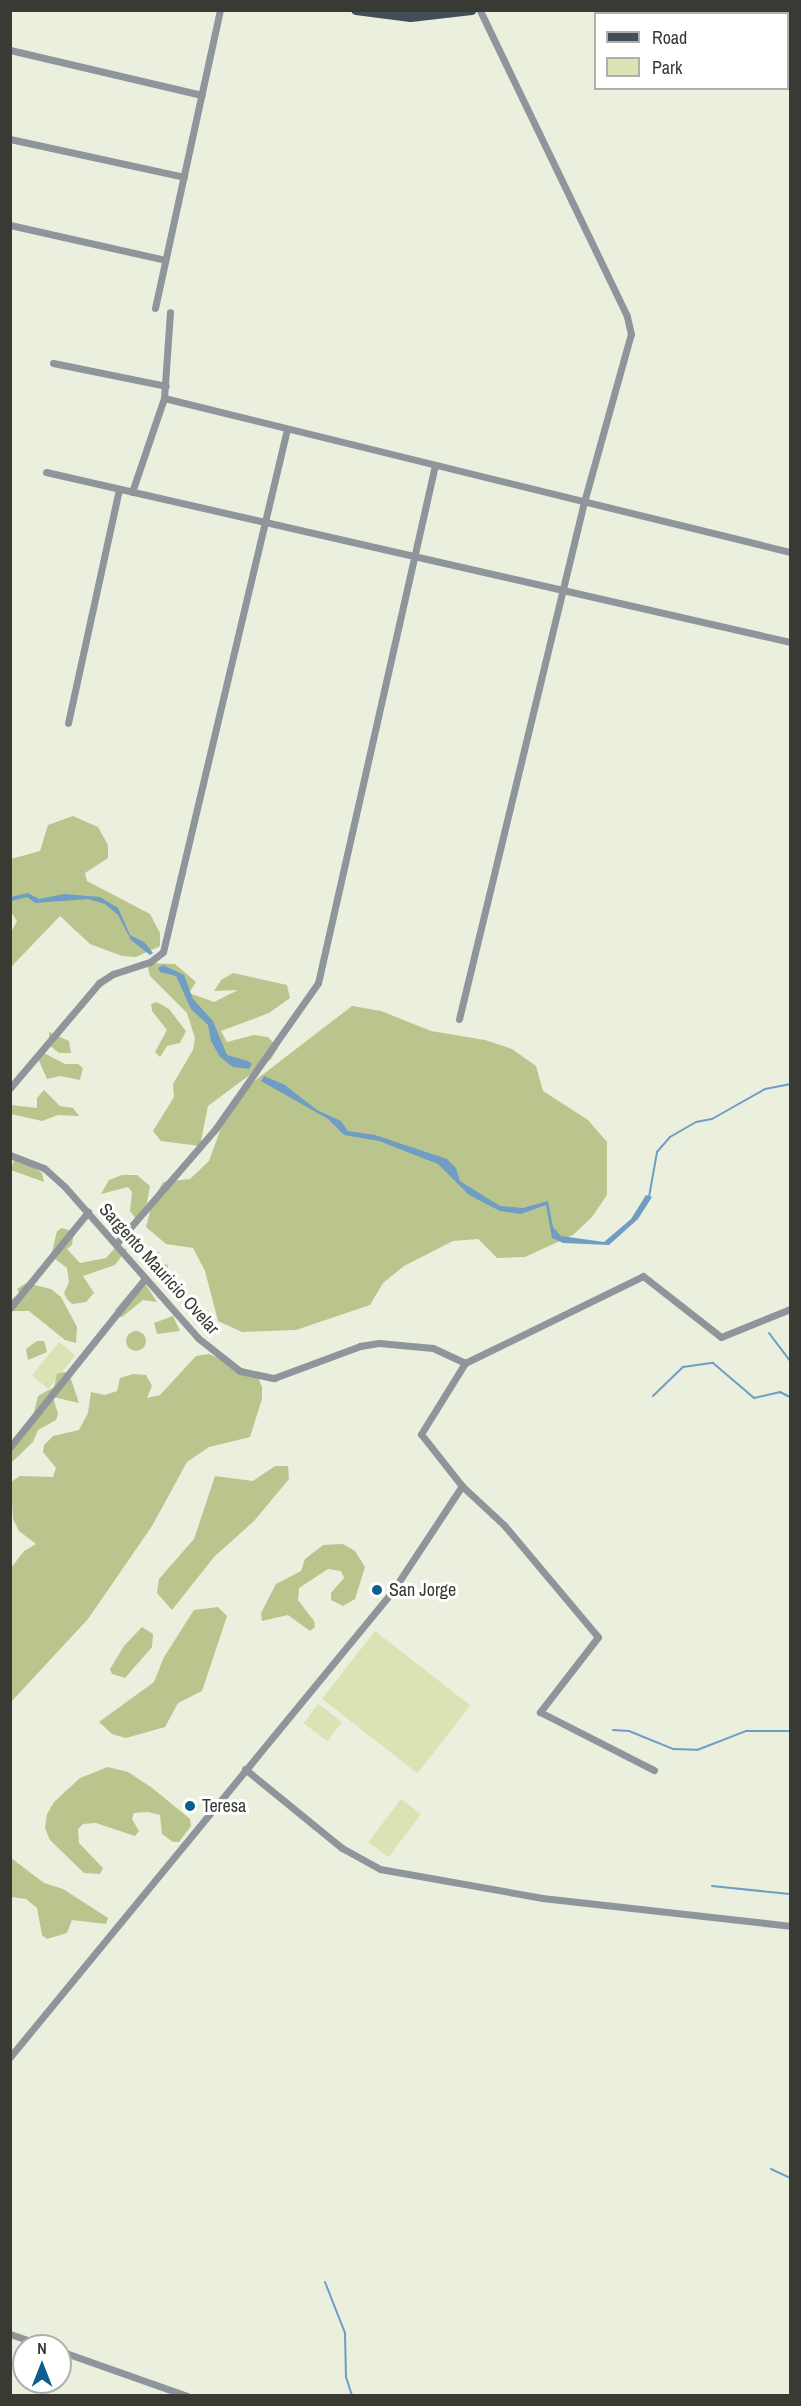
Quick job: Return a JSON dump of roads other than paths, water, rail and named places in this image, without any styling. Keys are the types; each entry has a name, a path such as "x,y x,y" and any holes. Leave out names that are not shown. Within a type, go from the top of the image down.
{"main road":[{"path":"356,10 411,17 472,10"}],"street":[{"path":"155,308 220,10"},
{"path":"459,1019 584,502 630,343 630,325 480,10"},
{"path":"10,50 202,95"},
{"path":"10,139 184,177"},
{"path":"10,225 165,260"},
{"path":"132,492 164,398 170,312"},
{"path":"53,363 166,386"},
{"path":"164,398 790,552"},
{"path":"10,1088 99,983 113,974 150,962 163,952 287,429"},
{"path":"116,1244 216,1128 318,983 435,465"},
{"path":"46,472 790,642"},
{"path":"68,723 119,489"},
{"name":"Sargento Mauricio Ovelar","path":"10,1155 44,1168 88,1212 144,1280 198,1338 223,1359 256,1377 289,1375 360,1346 379,1343 433,1348 465,1363"},
{"path":"10,1308 88,1212"},
{"path":"654,1770 540,1712 598,1637 504,1525 462,1486 421,1434 465,1363 643,1276 721,1337 790,1309"},
{"path":"10,1446 144,1280"},
{"path":"10,2056 91,1963 245,1769 392,1592 462,1486"},
{"path":"245,1769 342,1848 380,1869 543,1898 790,1926"},
{"path":"72,2355 187,2396"}],"water":[{"path":"28,893 39,899 64,894 100,897 118,908 130,935 144,942 153,953 150,955 131,940 118,915 105,904 88,899 35,903 27,897 11,901 11,897"},
{"path":"163,965 184,975 193,999 213,1021 227,1055 248,1061 252,1064 249,1069 233,1067 220,1057 211,1041 208,1025 191,1009 176,976 160,972 158,968"},
{"path":"264,1076 285,1085 317,1110 341,1121 348,1131 375,1135 447,1159 456,1168 460,1181 500,1206 523,1208 548,1201 553,1227 561,1236 604,1242 631,1219 646,1195 652,1197 638,1219 609,1245 563,1243 552,1238 546,1205 521,1214 500,1211 469,1195 438,1164 379,1141 344,1135 328,1119 261,1081"}],"waterway":[{"path":"649,1197 657,1152 670,1137 696,1122 712,1119 765,1089 790,1084"},
{"path":"769,1333 790,1361"},
{"path":"653,1396 683,1367 713,1363 754,1398 780,1392 790,1397"},
{"path":"613,1730 629,1731 673,1749 697,1750 746,1731 790,1731"},
{"path":"712,1886 790,1894"},
{"path":"771,2169 790,2178"},
{"path":"325,2282 345,2333 346,2377 352,2396"}],"place":[{"name":"San Jorge","path":"377,1590"},
{"name":"Teresa","path":"190,1806"}]}
